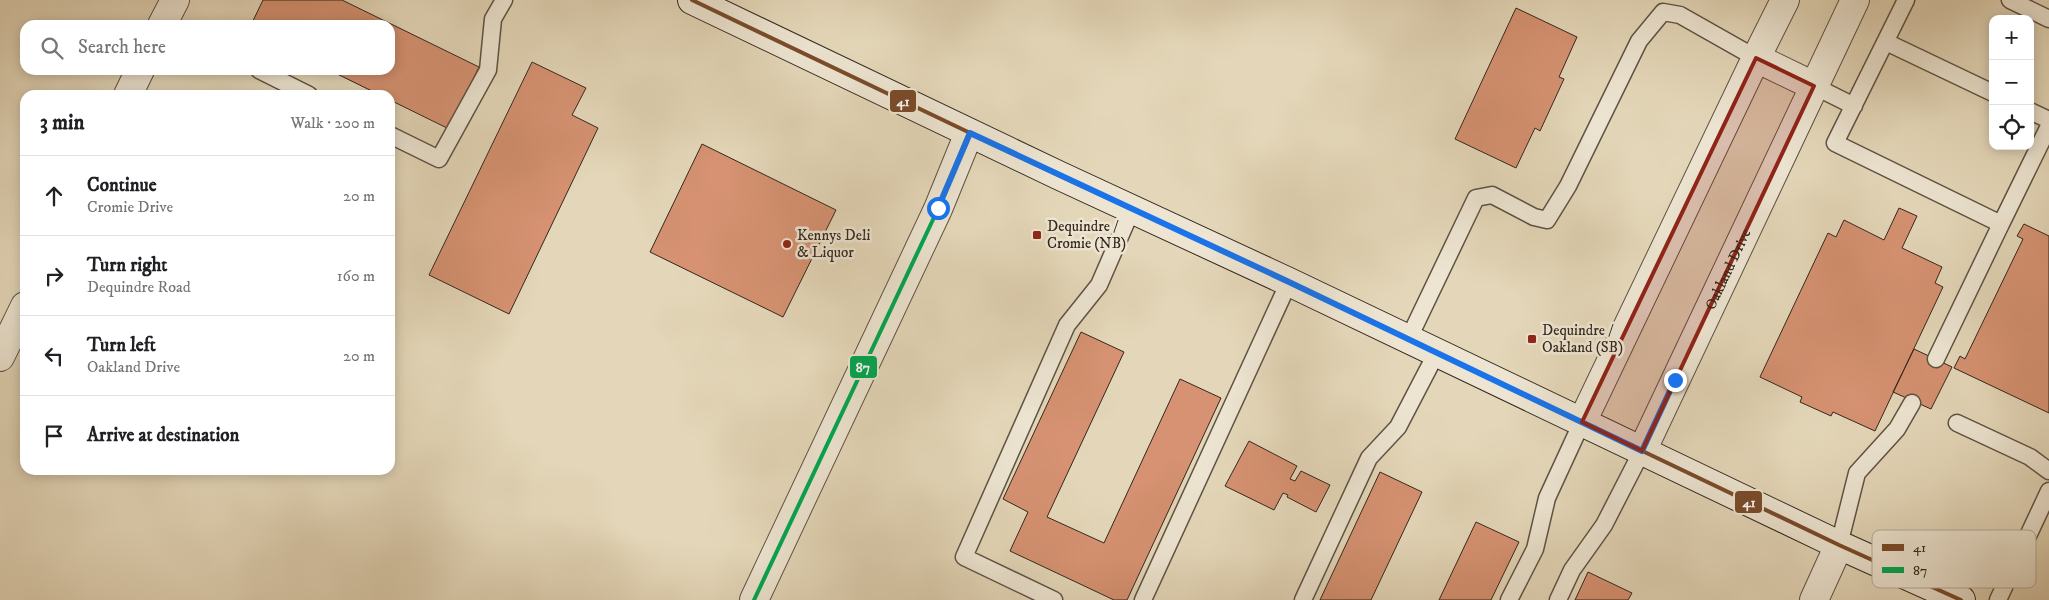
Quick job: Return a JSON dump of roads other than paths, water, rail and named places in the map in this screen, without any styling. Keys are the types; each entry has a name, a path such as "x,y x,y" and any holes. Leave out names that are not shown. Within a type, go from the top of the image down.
{"street":[{"path":"692,0 970,133 1289,282 1436,354 1839,545 1872,563"},
{"path":"1582,422 1785,0"},
{"name":"Oakland Drive","path":"1642,451 1854,0"},
{"path":"1756,58 1814,86"},
{"path":"130,90 138,75"},
{"path":"754,600 933,218 970,133"},
{"path":"0,357 20,316"},
{"path":"1814,600 1839,545"},
{"path":"1929,593 1961,600"}],"lane":[{"path":"395,137 439,159 488,70 494,19 504,0"},
{"path":"1906,0 1835,143 2001,224"},
{"path":"2010,0 2049,19"},
{"path":"1408,340 1476,198 1492,195 1534,217 1547,220 1568,186 1639,42 1663,12 1680,15 1756,58"},
{"path":"1886,42 1989,91"},
{"path":"269,75 299,90"},
{"path":"1814,86 1854,106"},
{"path":"2034,113 2049,120"},
{"path":"1936,359 2049,126"},
{"path":"1054,600 964,557 1067,326 1099,285 1132,209"},
{"path":"1143,600 1289,282"},
{"path":"1303,600 1369,458 1398,427 1436,354"},
{"path":"1839,545 1857,473 1897,429 1912,403"},
{"path":"1509,600 1535,549 1547,498 1582,422"},
{"path":"1957,423 2030,457 2049,471"},
{"path":"1558,600 1572,570 1604,525 1642,451"},
{"path":"2031,530 2049,491"},
{"path":"1998,600 2004,588"}],"place":[{"name":"Dequindre / Cromie (NB)","path":"1037,235"},
{"name":"Kennys Deli & Liquor","path":"787,244"},
{"name":"Dequindre / Oakland (SB)","path":"1532,339"}]}
